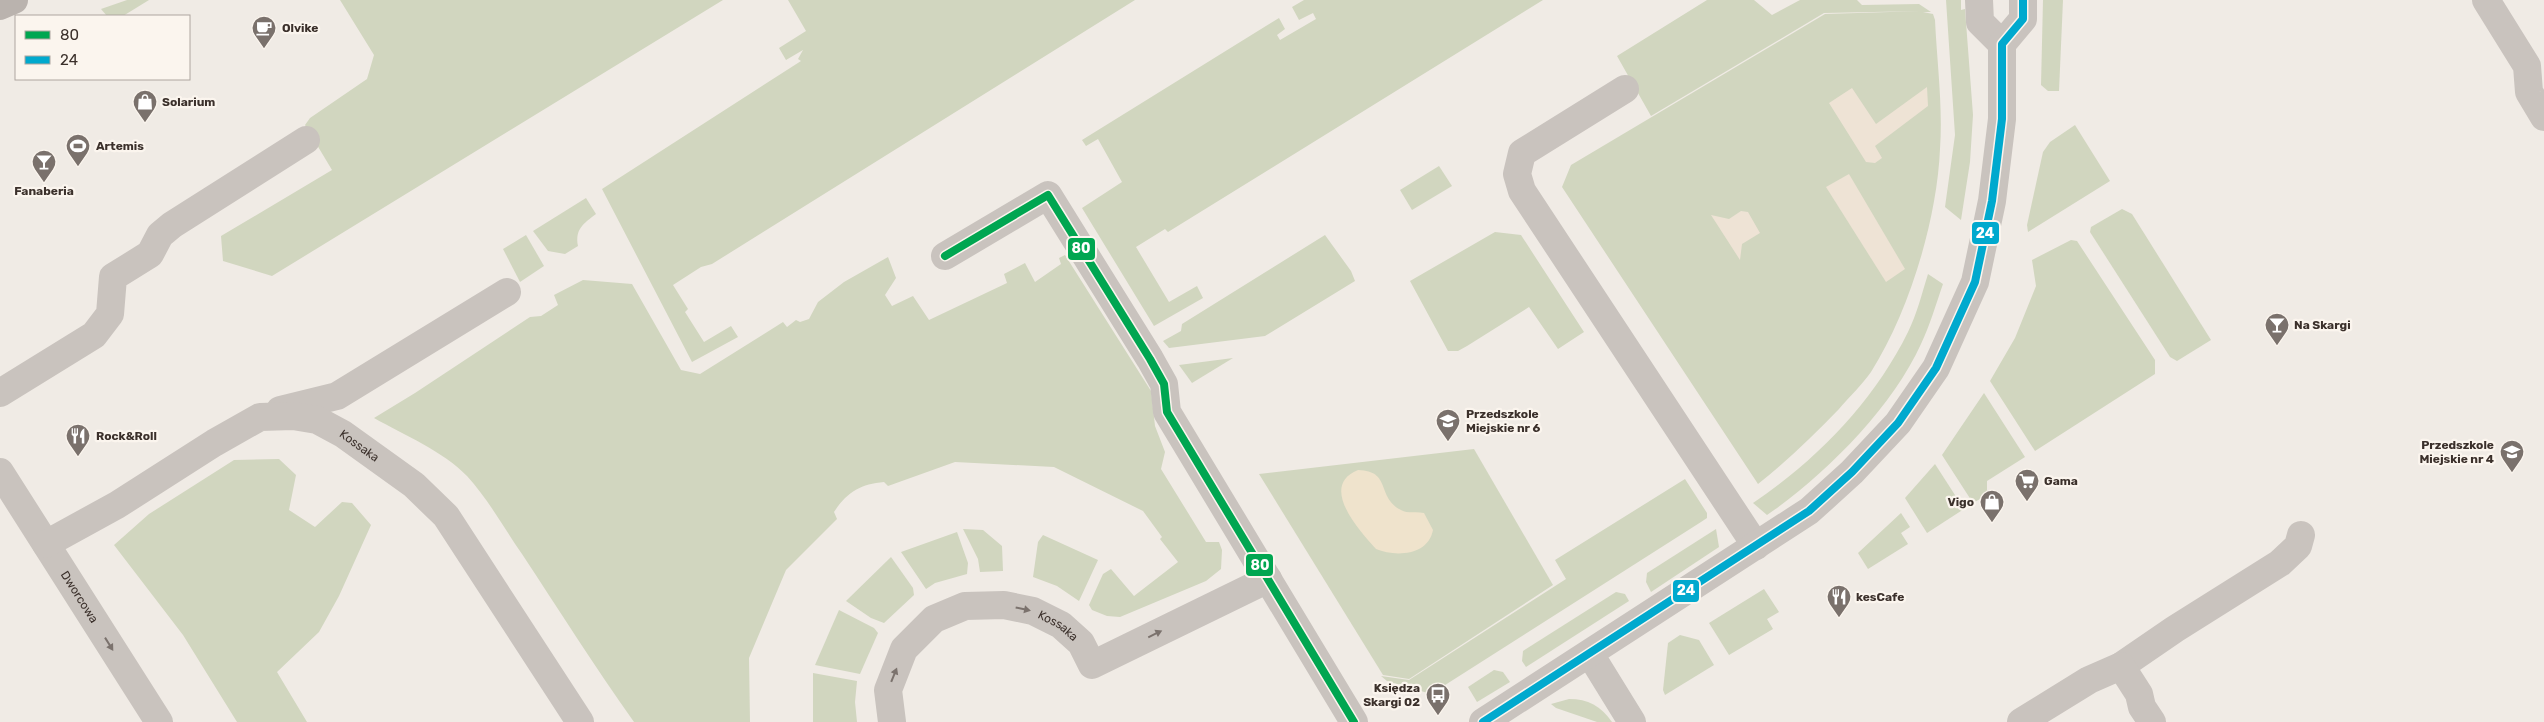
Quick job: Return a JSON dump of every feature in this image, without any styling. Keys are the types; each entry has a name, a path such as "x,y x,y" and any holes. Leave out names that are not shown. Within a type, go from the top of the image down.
{"main road":[{"path":"0,6 14,0"}],"street":[{"path":"1979,0 1980,22 2002,44"},
{"path":"1483,722 1809,511 1852,472 1898,423 1936,368 1975,282 1980,266 1992,201 2002,119 2002,44 2023,19 2023,0"},
{"path":"2486,0 2527,66 2529,92 2544,117"},
{"path":"1625,89 1522,153 1517,174 1522,191 1549,234 1614,329 1756,546"},
{"path":"0,393 94,335 110,314 113,277 150,254 160,235 172,225 306,140"},
{"path":"946,256 1048,195 1150,358 1164,384 1168,412 1354,722"},
{"path":"260,417 298,404 337,396 507,292"},
{"name":"Kossaka","path":"46,544 117,505 214,443 260,417 293,416 317,420 343,434 414,485 446,516 580,722"},
{"name":"Dworcowa","path":"0,472 159,722"},
{"path":"2021,722 2089,680 2121,666 2175,629 2280,563 2298,546 2301,535"},
{"name":"Kossaka","path":"892,722 888,690 904,649 934,619 964,606 1004,605 1033,611 1061,625 1080,643 1092,665 1268,579"},
{"path":"1590,654 1632,722"},
{"path":"2121,666 2139,694 2142,707 2152,722"}],"green space":[{"path":"127,0 149,0 125,15 106,15 101,9"},
{"path":"340,0 723,0 272,276 223,261 221,236 332,170 305,125 310,118 367,79 374,55"},
{"path":"788,0 1135,0 712,264 701,267 673,285 688,309 685,312 704,342 731,326 738,337 692,362 602,189 801,61 798,59 803,50 786,60 779,48 806,31"},
{"path":"1304,0 1543,0 1168,232 1165,229 1136,247 1169,302 1197,286 1203,298 1154,326 1082,208 1122,182 1098,139 1086,146 1082,140 1279,18 1285,29 1277,35 1280,40 1316,19 1313,13 1299,20 1292,7"},
{"path":"1707,0 1754,0 1772,15 1800,0 1857,0 1862,5 1919,4 1931,12 1923,12 1933,14 1935,20 1941,117 1938,177 1927,235 1909,294 1885,348 1871,372 1810,439 1758,484 1562,187 1571,165 1825,14 1922,11 1824,13 1651,116 1617,56"},
{"path":"1946,0 1961,0 1961,10 1965,9 1973,115 1970,162 1961,220 1945,207 1955,135"},
{"path":"2043,0 2063,0 2059,91 2048,91 2041,85"},
{"path":"2075,125 2110,181 2028,232 2027,225 2043,152 2050,142"},
{"path":"1439,166 1452,186 1412,210 1400,190"},
{"path":"586,198 596,214 581,227 577,240 578,246 565,254 548,251 533,231"},
{"path":"2122,209 2132,214 2211,340 2177,361 2170,357 2090,232 2091,227"},
{"path":"1495,232 1521,235 1584,332 1558,349 1529,307 1458,351 1448,351 1410,281"},
{"path":"526,235 544,266 520,282 503,249"},
{"path":"1325,235 1351,271 1355,281 1265,336 1169,348 1163,341 1181,331 1182,324"},
{"path":"2071,240 2077,241 2155,360 2155,374 2035,451 1990,381 2015,338 2036,286 2032,260"},
{"path":"1065,255 1151,391 1155,426 1165,452 1161,469 1206,542 1219,542 1222,550 1221,569 1206,581 1120,617 1107,616 1092,610 1089,605 1103,574 1111,569 1134,596 1178,562 1160,539 1162,537 1143,511 1054,467 955,462 888,486 884,482 868,485 855,490 844,499 834,512 837,519 786,570 749,658 750,722 634,722 475,485 447,459 374,418 530,317 541,316 558,305 554,295 583,280 632,284 681,370 700,374 783,322 787,327 796,320 800,322 809,319 818,302 844,282 888,257 896,278 885,295 892,306 913,296 929,320 1007,283 1004,274 1025,263 1035,282 1061,264 1059,258"},
{"path":"1928,274 1943,284 1921,344 1893,392 1855,439 1833,461 1789,499 1767,515 1753,503 1777,486 1821,448 1861,405 1878,382 1908,332"},
{"path":"1233,358 1192,383 1179,365"},
{"path":"1984,393 2025,457 1987,481 1987,495 1973,503 1942,455"},
{"path":"1474,449 1553,585 1409,679 1383,675 1259,474"},
{"path":"279,459 296,475 289,510 315,527 342,502 352,503 371,525 339,596 319,632 277,672 307,722 237,722 183,635 114,545 149,514 234,460"},
{"path":"1935,464 1964,509 1927,533 1905,498"},
{"path":"1685,479 1707,513 1707,518 1701,522 1431,694 1387,681 1381,676 1409,680 1566,579 1555,560"},
{"path":"1901,513 1910,527 1901,533 1908,544 1868,569 1858,553"},
{"path":"963,529 983,530 1002,546 1003,571 980,572 978,559"},
{"path":"1716,529 1719,547 1651,592 1646,582 1647,573"},
{"path":"957,532 968,563 967,574 935,583 926,589 901,552"},
{"path":"1043,535 1098,560 1079,601 1057,586 1033,577 1038,542"},
{"path":"891,557 913,588 914,595 884,623 871,618 846,601"},
{"path":"1764,589 1779,612 1767,619 1773,629 1729,655 1709,623"},
{"path":"1616,592 1625,594 1629,601 1526,667 1522,661 1523,651"},
{"path":"839,610 874,628 878,633 860,674 815,665"},
{"path":"1680,635 1699,640 1714,665 1665,695 1663,690 1668,643"},
{"path":"1494,670 1503,672 1510,682 1477,702 1468,687"},
{"path":"813,673 857,681 855,702 857,722 813,722"},
{"path":"1569,699 1582,700 1594,704 1612,722 1597,722 1556,708 1551,704"}],"sand":[{"path":"1358,470 1369,471 1376,475 1393,505 1406,512 1424,513 1433,530 1430,539 1425,545 1418,550 1401,553 1384,552 1376,549 1353,520 1346,509 1342,497 1342,487 1347,477"}],"shaded area":[{"path":"1927,87 1928,106 1875,146 1882,158 1875,163 1866,162 1829,103 1852,88 1876,124"},
{"path":"1849,174 1905,269 1886,282 1826,187"},
{"path":"1741,211 1748,212 1760,233 1742,244 1740,260 1711,215 1729,219"}],"transit line":[{"name":"24","path":"1483,722 1809,511 1852,472 1898,423 1936,368 1975,282 1992,201 2002,119 2002,44 2023,19 2023,0"},
{"name":"80","path":"945,256 1048,195 1164,384 1167,412 1354,722"}],"place":[{"name":"Olvike","path":"264,49"},
{"name":"Solarium","path":"145,123"},
{"name":"Artemis","path":"78,167"},
{"name":"Fanaberia","path":"44,183"},
{"name":"Na Skargi","path":"2277,346"},
{"name":"Przedszkole Miejskie nr 6","path":"1448,442"},
{"name":"Rock&Roll","path":"78,457"},
{"name":"Przedszkole Miejskie nr 4","path":"2512,473"},
{"name":"Gama","path":"2027,502"},
{"name":"Vigo","path":"1992,523"},
{"name":"kesCafe","path":"1839,618"},
{"name":"Księdza Skargi 02","path":"1438,716"}]}
